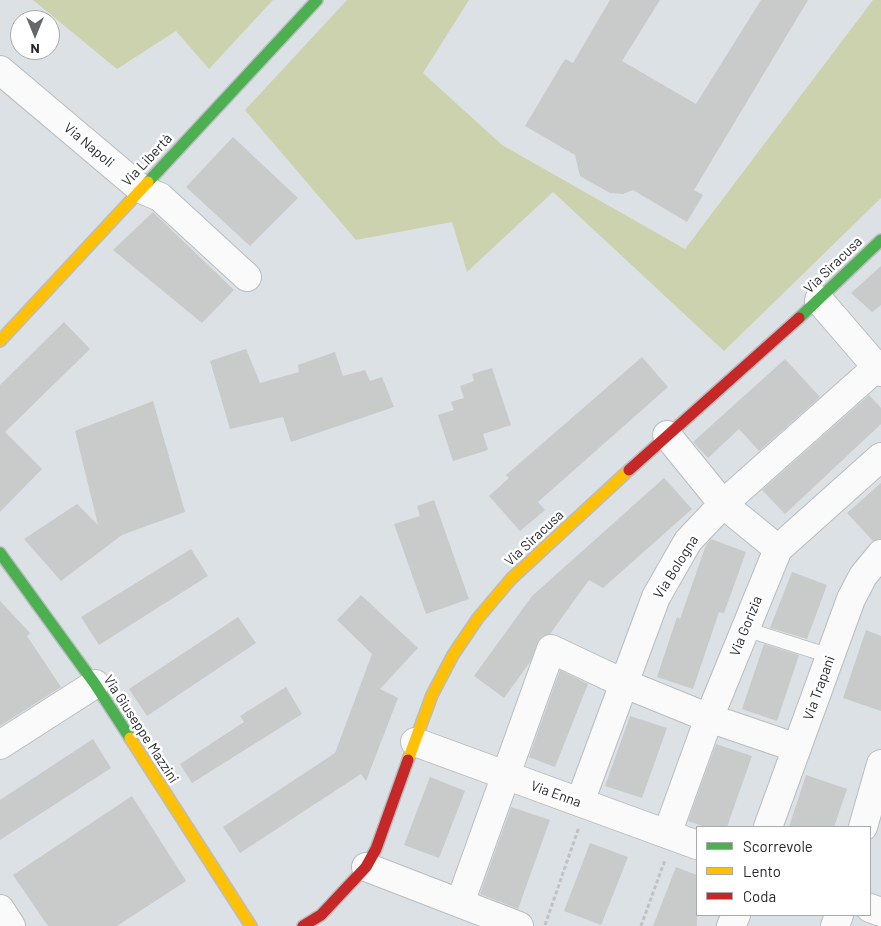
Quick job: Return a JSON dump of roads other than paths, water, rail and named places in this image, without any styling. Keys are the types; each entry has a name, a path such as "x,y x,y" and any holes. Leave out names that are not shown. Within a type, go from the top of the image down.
{"street":[{"name":"Via Libertà","path":"0,341 318,0"},
{"name":"Via Napoli","path":"0,70 141,189 160,197 247,277"},
{"name":"Via Siracusa","path":"303,926 321,915 366,867 376,849 436,687 453,654 478,618 511,579 667,435 819,300 881,240"},
{"path":"819,300 879,370"},
{"name":"Via Bologna","path":"580,815 623,683 656,597 688,541 723,504 879,370"},
{"path":"667,435 723,504 778,548"},
{"name":"Via Gorizia","path":"666,846 709,718 778,548 881,457"},
{"name":"Via Giuseppe Mazzini","path":"0,553 94,684 251,926"},
{"name":"Via Trapani","path":"768,826 851,599 863,576 881,554"},
{"path":"460,903 551,649 623,683 709,718 797,748"},
{"path":"0,745 94,684"},
{"name":"Via Enna","path":"415,742 507,776 580,815 666,846 696,845"},
{"path":"864,826 881,764"},
{"path":"366,867 519,926"},
{"path":"0,909 11,926"}],"lane":[{"path":"745,629 830,656"}]}
